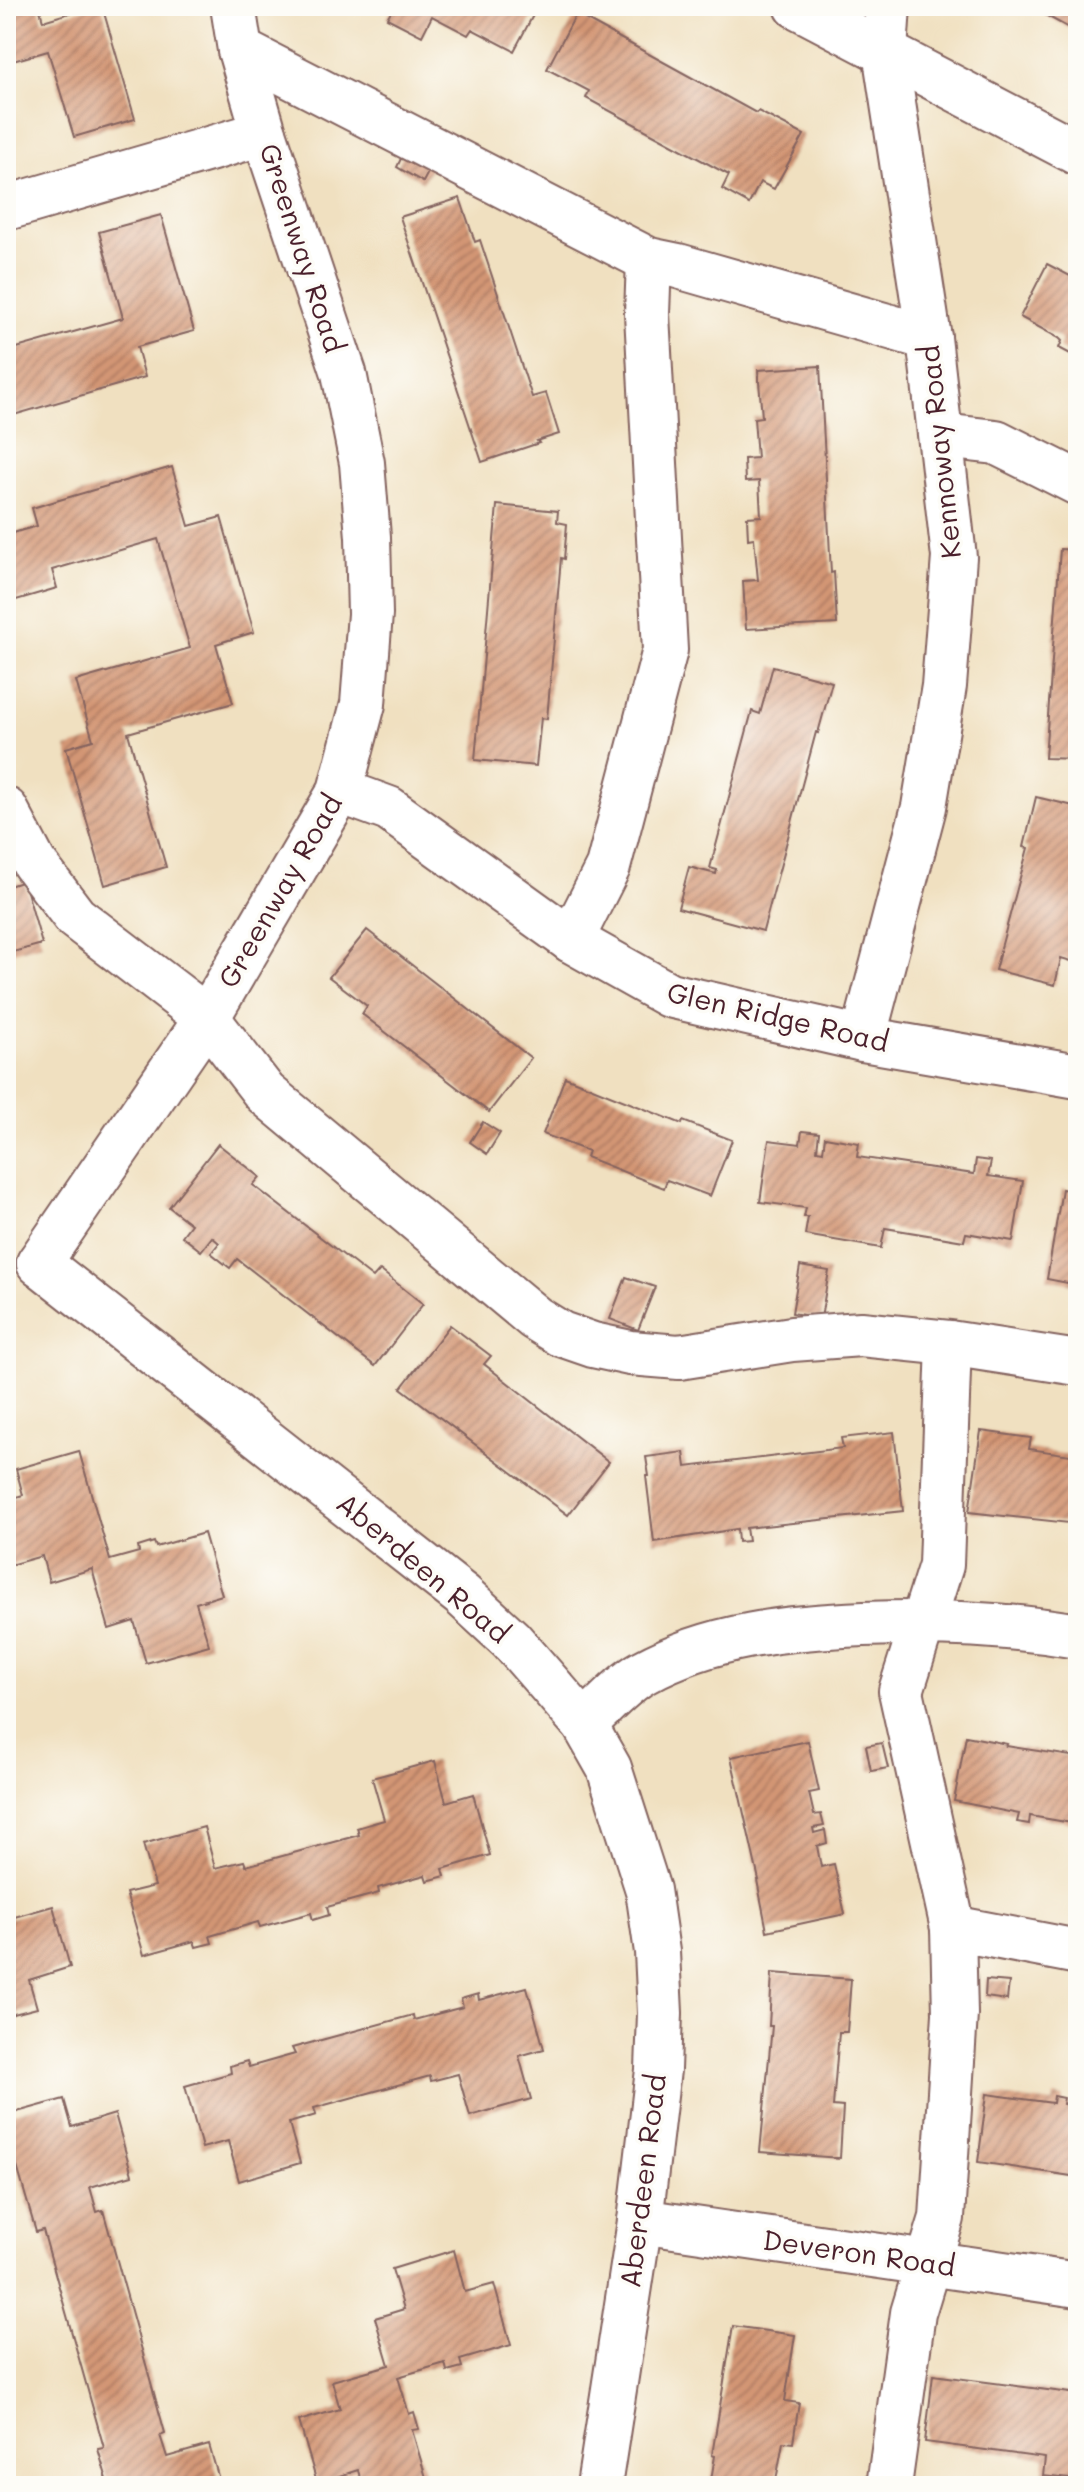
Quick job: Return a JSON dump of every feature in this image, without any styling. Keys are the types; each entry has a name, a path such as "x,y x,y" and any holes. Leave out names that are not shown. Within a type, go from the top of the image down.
{"street":[{"name":"Greenway Road","path":"22,1267 207,1018 340,791 363,704 370,614 362,463 344,373 264,133 240,50 233,6"},
{"path":"797,6 1078,153"},
{"name":"Kennoway Road","path":"863,1039 924,807 944,686 954,557 929,338 885,51 888,6"},
{"path":"240,50 649,260 929,338"},
{"path":"6,208 264,133"},
{"path":"571,940 608,867 665,650 647,314 649,260"},
{"path":"942,436 996,442 1078,483"},
{"name":"Glen Ridge Road","path":"340,791 389,809 571,940 669,995 863,1039 1078,1076"},
{"path":"6,810 34,863 75,917 207,1018 265,1093 535,1318 561,1334 630,1353 679,1357 792,1339 861,1334 949,1343 1078,1363"},
{"name":"Aberdeen Road","path":"22,1267 462,1595 511,1640 584,1724 609,1768 648,1890 657,1952 660,2013 658,2070 640,2221 599,2486"},
{"path":"889,2486 913,2313 942,2218 955,2014 953,1928 901,1691 941,1565 949,1343"},
{"path":"584,1724 641,1673 681,1655 730,1640 800,1627 922,1621 1078,1636"},
{"path":"953,1928 1078,1952"},
{"name":"Deveron Road","path":"640,2221 1078,2285"}],"building":[{"path":"6,6 39,6 43,21 102,6 135,119 74,137 48,51 6,63"},
{"path":"394,6 538,6 514,51 472,29 468,35 432,16 422,36 387,18"},
{"path":"1023,6 1078,6 1078,33 1038,11"},
{"path":"576,14 756,113 758,111 804,135 774,189 760,182 749,204 722,189 729,175 586,98 589,91 547,69"},
{"path":"405,150 432,165 423,182 397,167"},
{"path":"460,198 475,242 480,240 532,397 546,393 559,434 482,462 400,217"},
{"path":"161,215 194,331 137,347 145,377 7,417 6,351 123,318 99,232"},
{"path":"1047,264 1078,280 1078,358 1059,348 1062,341 1059,338 1020,317"},
{"path":"820,366 831,573 834,572 837,624 746,629 743,581 758,580 754,538 748,539 747,517 761,516 759,481 745,482 744,459 757,458 754,418 762,417 758,370"},
{"path":"172,467 189,526 221,517 254,632 216,644 233,703 128,733 166,867 105,885 66,748 93,740 76,681 190,648 158,539 52,570 57,588 6,603 6,535 37,526 32,508"},
{"path":"497,505 558,511 557,522 567,524 564,559 561,558 547,719 541,718 536,766 475,760"},
{"path":"1060,549 1078,550 1078,759 1045,758"},
{"path":"773,666 832,682 763,931 678,908 689,867 716,874 717,870 710,868 752,711 760,714"},
{"path":"1036,797 1078,807 1078,923 1074,940 1078,941 1078,963 1061,958 1055,985 995,970 1028,848 1024,847"},
{"path":"24,881 42,944 6,954 6,887"},
{"path":"367,930 531,1058 489,1112 362,1014 367,1006 329,977"},
{"path":"565,1077 682,1124 683,1121 732,1140 710,1196 667,1180 664,1188 586,1157 588,1151 543,1134"},
{"path":"483,1122 500,1133 487,1154 470,1142"},
{"path":"802,1131 819,1133 817,1150 823,1151 825,1137 859,1143 857,1157 974,1174 976,1159 991,1161 988,1176 1023,1181 1013,1241 966,1233 964,1241 885,1228 881,1248 805,1235 806,1208 760,1202 769,1140 800,1144"},
{"path":"218,1144 260,1177 253,1185 373,1278 380,1270 423,1304 375,1366 237,1259 230,1268 211,1253 219,1243 212,1237 201,1251 182,1236 191,1224 169,1207"},
{"path":"1062,1189 1078,1192 1078,1285 1047,1279"},
{"path":"800,1266 829,1271 821,1318 792,1313"},
{"path":"626,1277 655,1287 638,1330 610,1319"},
{"path":"450,1325 491,1356 484,1364 609,1462 568,1515 401,1388"},
{"path":"981,1431 1031,1438 1029,1449 1078,1456 1078,1524 969,1512"},
{"path":"894,1432 903,1511 746,1528 748,1541 738,1542 737,1529 654,1542 646,1457 684,1452 686,1467 843,1448 841,1438"},
{"path":"79,1451 110,1560 139,1552 138,1547 154,1542 156,1547 204,1533 222,1595 196,1603 209,1645 146,1663 134,1621 109,1629 92,1569 49,1582 42,1556 6,1566 6,1500 23,1495 16,1469"},
{"path":"966,1736 1006,1746 1078,1757 1078,1824 1030,1816 1029,1824 1017,1822 1019,1814 954,1801"},
{"path":"808,1741 819,1791 809,1793 814,1815 821,1814 824,1826 813,1828 814,1833 825,1830 827,1843 817,1846 821,1867 834,1864 845,1914 767,1931 759,1880 731,1757"},
{"path":"882,1743 888,1768 871,1771 866,1746"},
{"path":"435,1761 446,1802 473,1794 490,1855 443,1869 445,1876 427,1881 425,1875 378,1888 379,1893 327,1907 329,1915 313,1920 311,1913 260,1927 258,1922 210,1936 212,1943 196,1947 194,1941 144,1955 126,1893 155,1886 143,1844 204,1827 215,1868 244,1861 246,1866 359,1835 357,1828 384,1820 372,1778"},
{"path":"6,1904 11,1918 53,1906 70,1967 29,1980 37,2008 6,2016"},
{"path":"772,1973 851,1979 847,2032 839,2032 833,2106 843,2107 840,2158 760,2152 772,2026 769,2026"},
{"path":"986,1980 1009,1982 1007,2000 985,1997"},
{"path":"527,1987 544,2049 519,2056 531,2099 470,2116 458,2074 431,2081 430,2076 314,2108 316,2115 289,2123 300,2163 239,2181 228,2141 202,2148 185,2086 231,2073 230,2066 247,2061 249,2067 295,2054 292,2048 413,2015 414,2020 463,2007 461,1999 478,1994 479,2000"},
{"path":"987,2094 1053,2103 1054,2096 1064,2098 1063,2104 1078,2107 1078,2177 978,2162"},
{"path":"64,2099 72,2127 115,2114 132,2175 90,2187 97,2212 103,2210 165,2433 160,2435 167,2457 209,2445 221,2486 109,2486 98,2449 104,2448 43,2230 36,2232 6,2128 6,2115"},
{"path":"454,2250 465,2292 494,2284 511,2345 460,2360 462,2367 447,2371 445,2363 398,2377 409,2414 414,2412 419,2429 412,2430 427,2481 410,2486 362,2486 358,2470 317,2483 299,2421 340,2409 332,2381 389,2365 375,2318 404,2309 392,2269"},
{"path":"733,2326 795,2335 785,2401 799,2403 793,2443 783,2442 775,2486 710,2486 715,2456 712,2455"},
{"path":"933,2375 1078,2394 1078,2480 1043,2476 1045,2458 925,2442"}]}
